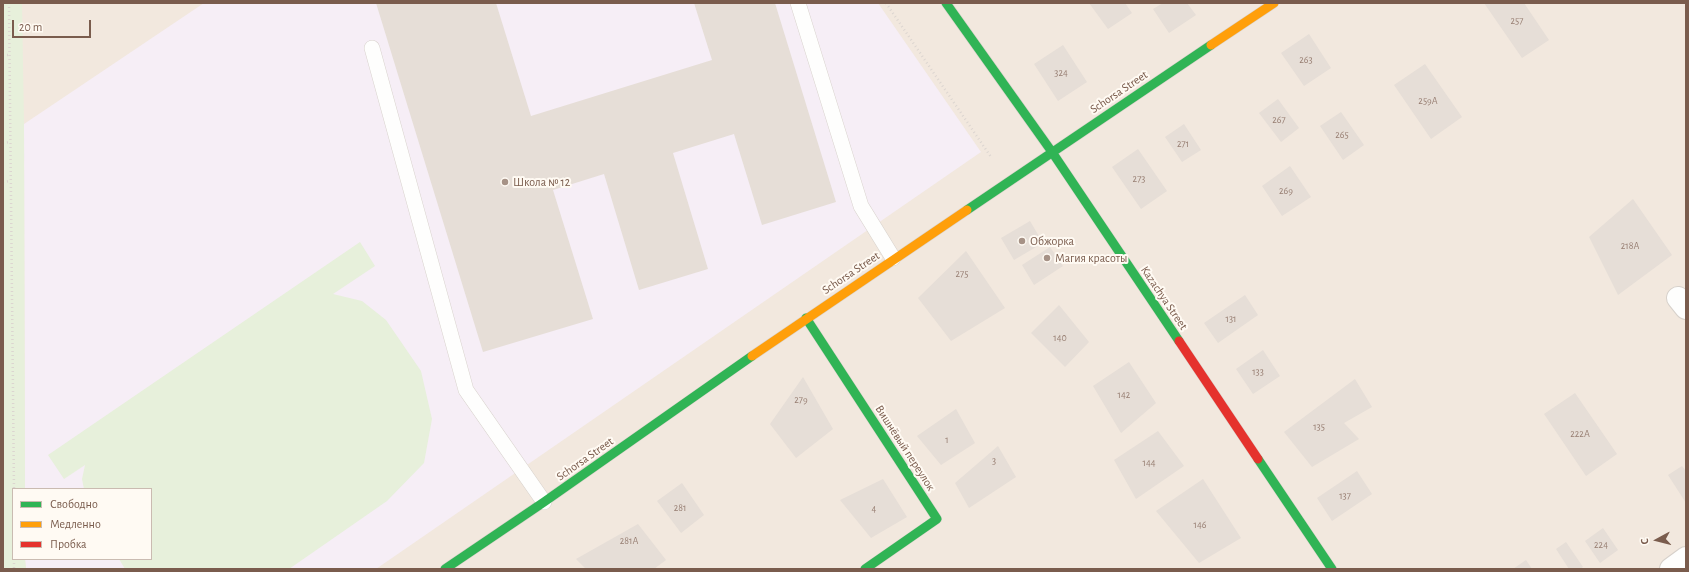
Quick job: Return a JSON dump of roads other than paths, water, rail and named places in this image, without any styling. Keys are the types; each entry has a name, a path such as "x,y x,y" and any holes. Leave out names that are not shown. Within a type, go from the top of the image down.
{"street":[{"name":"Kazachya Street","path":"946,3 1052,152 1332,569"},
{"name":"Schorsa Street","path":"446,569 893,258 1274,3"},
{"name":"Вишнёвый переулок","path":"806,318 937,519 865,569"},
{"path":"1670,569 1686,558"}],"lane":[{"path":"798,3 861,206 893,258"},
{"path":"372,48 466,390 544,502"}],"place":[{"name":"Школа № 12","path":"505,182"},
{"name":"Обжорка","path":"1022,241"},
{"name":"Магия красоты","path":"1047,258"}]}
